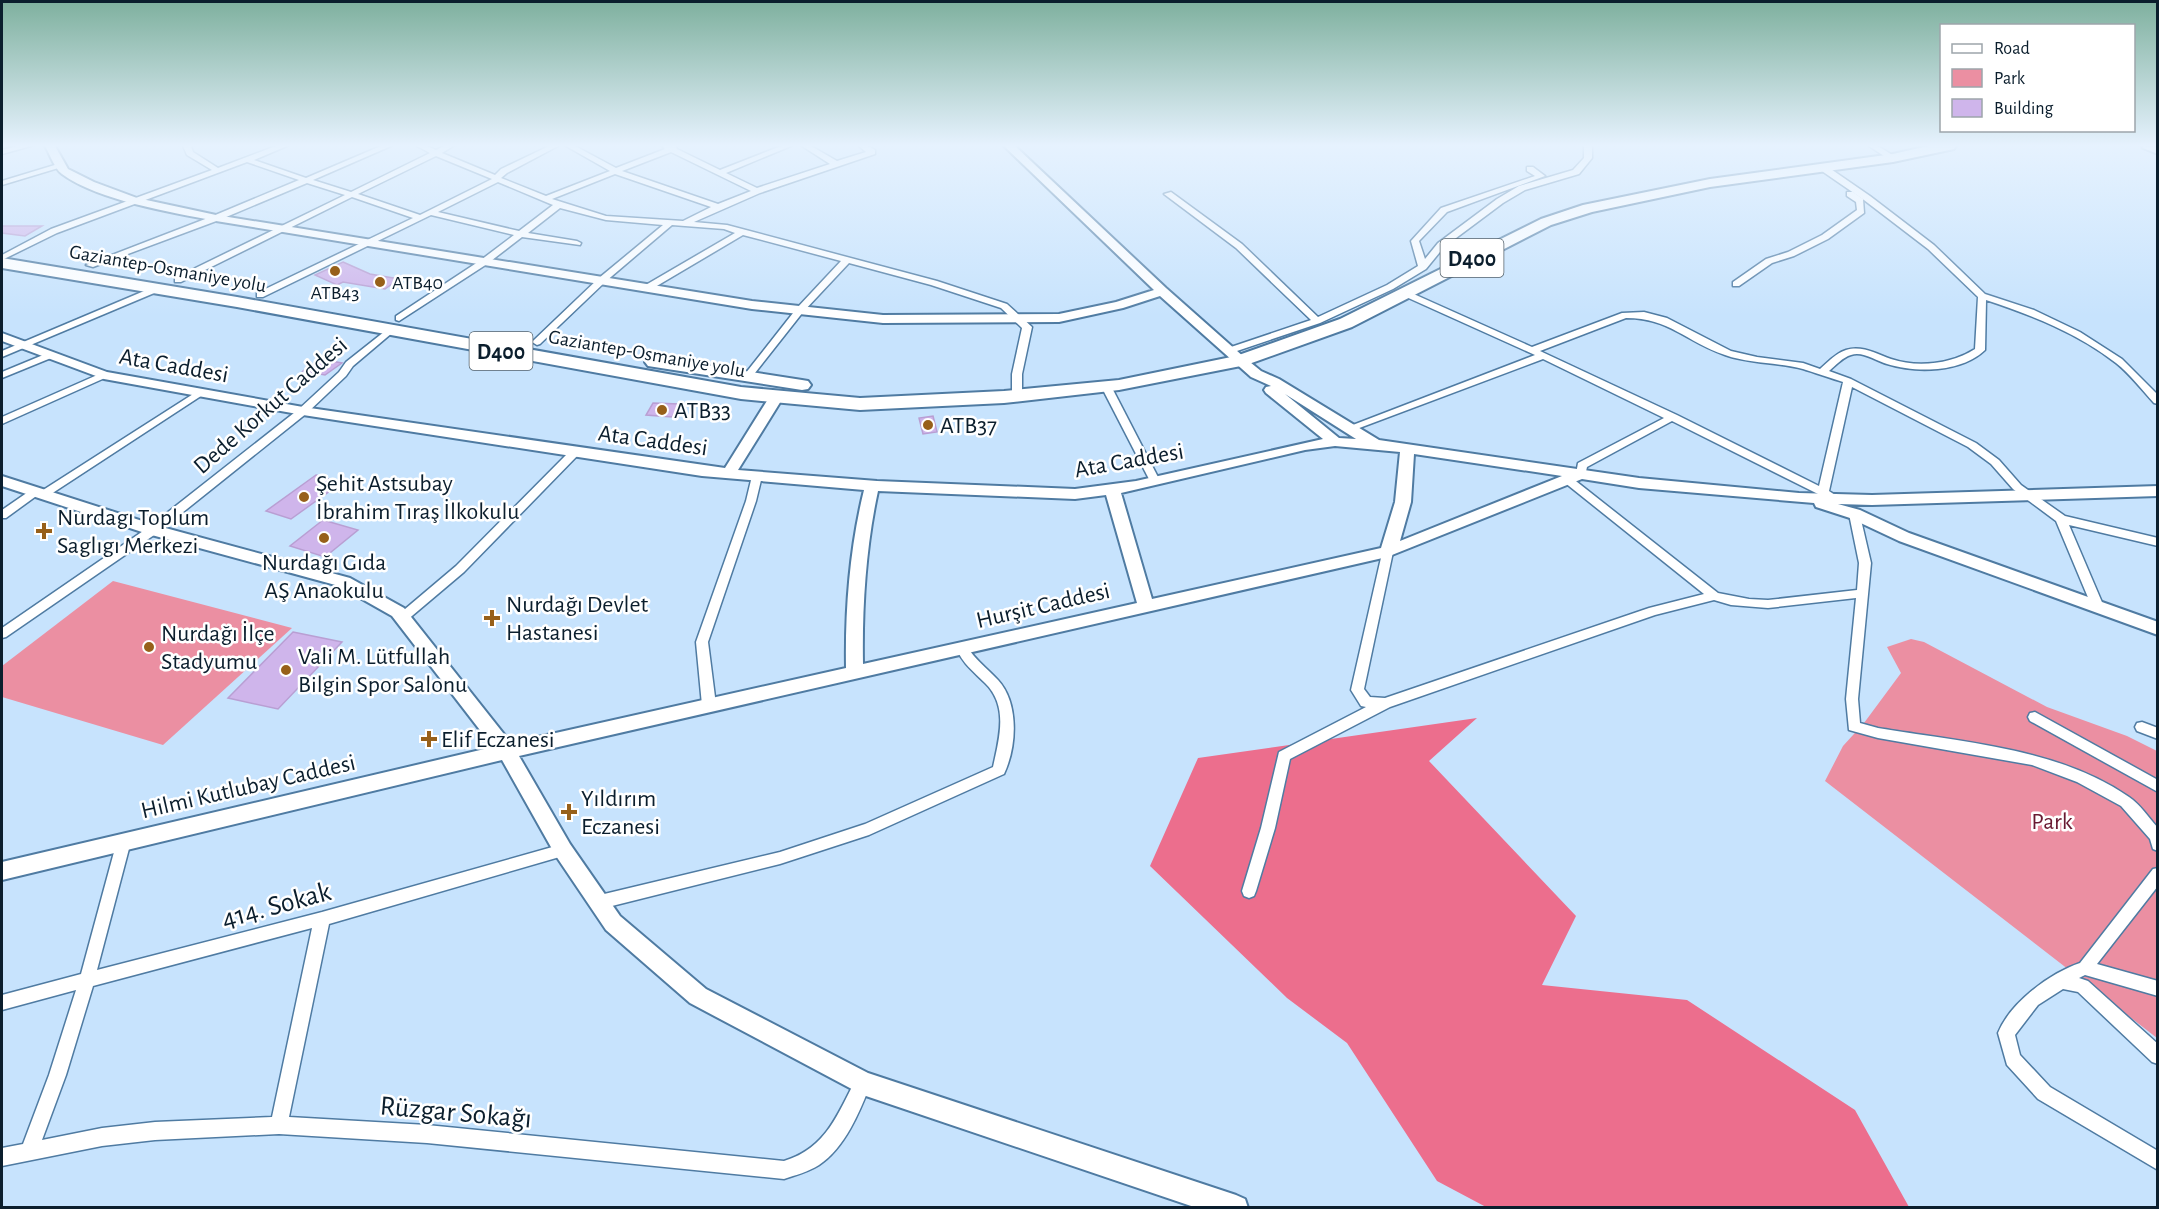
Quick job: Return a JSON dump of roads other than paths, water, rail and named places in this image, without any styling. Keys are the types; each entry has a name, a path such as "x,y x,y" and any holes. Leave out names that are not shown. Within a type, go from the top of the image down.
{"highway":[{"name":"Gaziantep-Osmaniye yolu","path":"5,255 90,265 260,295 394,325 729,391 860,404 1011,396 1106,386 1234,356 1346,324 1546,222 1588,208 1615,202"},
{"name":"Gaziantep-Osmaniye yolu","path":"5,255 156,288 394,325 537,342 829,390 1011,396"}],"street":[{"path":"5,255 54,231 130,202"},
{"path":"141,202 216,218 752,305 883,319 1017,320 1077,315 1162,291"},
{"path":"90,265 255,202"},
{"path":"178,280 339,202"},
{"path":"376,202 421,218"},
{"path":"260,295 453,202"},
{"path":"553,202 606,218 724,228 742,232 934,283 1004,306 1027,327 1011,396"},
{"path":"705,202 718,207"},
{"path":"684,224 729,202"},
{"path":"1069,202 1234,356 1257,374 1376,444"},
{"path":"1179,202 1239,246 1317,321"},
{"path":"1423,267 1415,241 1444,210 1466,202"},
{"path":"1234,356 1390,287 1423,267 1441,245 1498,202"},
{"path":"1736,284 1769,261 1791,254 1825,237 1861,211 1860,202"},
{"path":"1873,202 1931,247 1982,296 2031,312 2077,333 2119,361 2157,401"},
{"name":"Dede Korkut Caddesi","path":"2,634 153,530 303,411 343,374 349,364 394,325 484,262 559,205"},
{"path":"431,213 520,234 577,243"},
{"path":"537,342 602,280 670,223"},
{"path":"647,288 742,232"},
{"path":"748,376 800,310 847,260"},
{"path":"2,354 156,288"},
{"path":"1407,294 1544,355 1830,495"},
{"path":"1823,371 1845,353 1854,351 1891,362 1917,366 1953,362 1974,355 1980,350 1982,296"},
{"path":"1533,350 1616,318 1644,315 1671,323 1728,353 1823,371 1848,381 1972,445 1995,462 2018,487 2061,519 2157,542"},
{"name":"Ata Caddesi","path":"2,337 104,375 303,411 729,473 873,486 1075,494 1155,481 1305,446 1329,438"},
{"path":"1329,438 1544,355"},
{"path":"2,375 48,356"},
{"path":"1257,374 1265,386 1329,438 1574,477 1799,498 1855,514 1904,537 2157,629"},
{"path":"2,421 104,375"},
{"path":"1830,495 1848,381"},
{"path":"1106,386 1155,481"},
{"path":"2,515 201,392"},
{"path":"729,473 777,396"},
{"path":"1574,477 1582,465 1673,417"},
{"path":"1385,704 1366,702 1357,690 1388,552 1405,500 1407,449"},
{"path":"402,618 472,557 575,452"},
{"path":"709,705 702,642 751,501 757,476"},
{"path":"1574,477 1714,596"},
{"name":"Hurşit Caddesi","path":"507,751 1388,552 1574,477"},
{"path":"2,481 153,530 344,582 398,612 507,751 563,850 613,923 698,996 863,1083 1236,1208"},
{"path":"855,672 854,631 865,517 873,486"},
{"path":"1112,489 1146,606"},
{"path":"1799,498 1830,495 1872,500 2157,491"},
{"path":"1855,514 1865,563 1852,699 1854,726 1878,733 2033,760 2082,778 2126,802 2157,837 2157,845"},
{"path":"2061,519 2098,607"},
{"path":"1249,891 1268,828 1284,756 1385,704 1653,611 1714,596 1755,604 1863,593"},
{"path":"600,903 780,858 869,829 999,770 1008,725 1005,700 996,686 968,663 962,648"},
{"path":"1362,717 1366,702"},
{"path":"2035,717 2157,787"},
{"path":"2142,727 2157,734"},
{"name":"Hilmi Kutlubay Caddesi","path":"2,870 507,751"},
{"path":"29,1151 60,1070 124,842"},
{"name":"414. Sokak","path":"2,1002 321,919 563,850"},
{"path":"2157,874 2085,968 2032,1000 2007,1032 2013,1059 2044,1094 2157,1161"},
{"path":"279,1125 321,919"},
{"path":"2085,968 2157,989"},
{"path":"2061,981 2082,986 2157,1056"},
{"name":"Rüzgar Sokağı","path":"2,1157 92,1138 144,1132 279,1125 427,1134 784,1170 811,1162 825,1151 863,1083"}],"place":[{"name":"ATB43","path":"335,271"},
{"name":"ATB40","path":"380,282"},
{"name":"ATB33","path":"662,410"},
{"name":"ATB37","path":"928,425"},
{"name":"Şehit Astsubay İbrahim Tıraş İlkokulu","path":"304,497"},
{"name":"Nurdagı Toplum Saglıgı Merkezi","path":"44,531"},
{"name":"Nurdağı Gıda AŞ Anaokulu","path":"324,538"},
{"name":"Nurdağı Devlet Hastanesi","path":"492,618"},
{"name":"Nurdağı İlçe Stadyumu","path":"149,647"},
{"name":"Vali M. Lütfullah Bilgin Spor Salonu","path":"286,670"},
{"name":"Elif Eczanesi","path":"429,739"},
{"name":"Yıldırım Eczanesi","path":"569,812"}],"park label":[{"name":"Park","path":"2052,821"}]}
